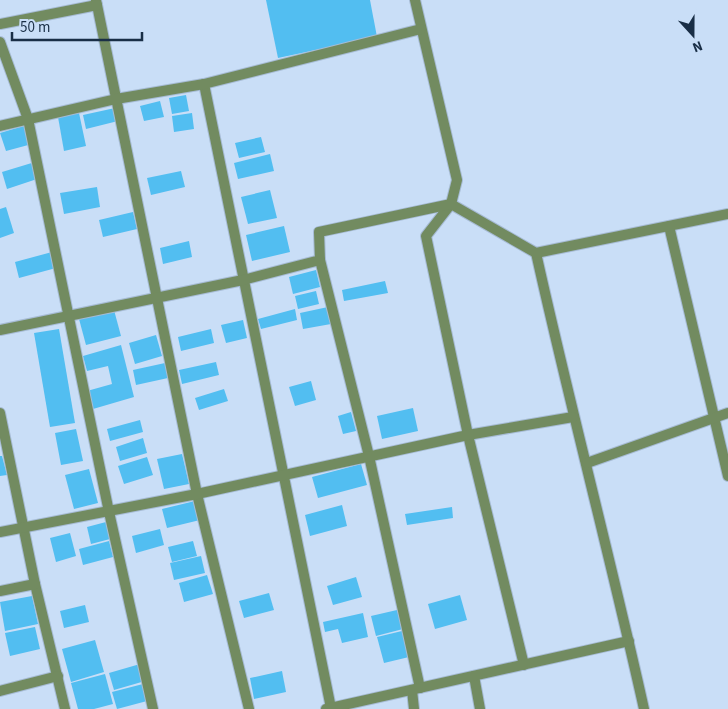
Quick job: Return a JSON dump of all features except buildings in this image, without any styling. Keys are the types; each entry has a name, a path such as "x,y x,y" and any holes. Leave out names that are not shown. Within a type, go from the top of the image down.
{"street":[{"path":"415,0 457,180 451,204 426,236 468,435 524,665"},
{"path":"0,24 96,2 197,494 249,709"},
{"path":"0,126 116,99 204,84 421,29"},
{"path":"0,42 28,119 109,512 154,709"},
{"path":"204,84 328,708 357,706 416,689 629,641"},
{"path":"414,709 416,689 369,456 320,260 319,232 451,204 536,253 728,214"},
{"path":"669,226 728,476"},
{"path":"536,253 573,417 587,463 644,709"},
{"path":"0,330 243,280 320,260"},
{"path":"587,463 728,413"},
{"path":"0,532 197,494 468,435 573,417"},
{"path":"1,420 25,527 35,584 65,709"},
{"path":"0,591 35,584"},
{"path":"0,691 58,676"},
{"path":"474,676 480,709"}]}
